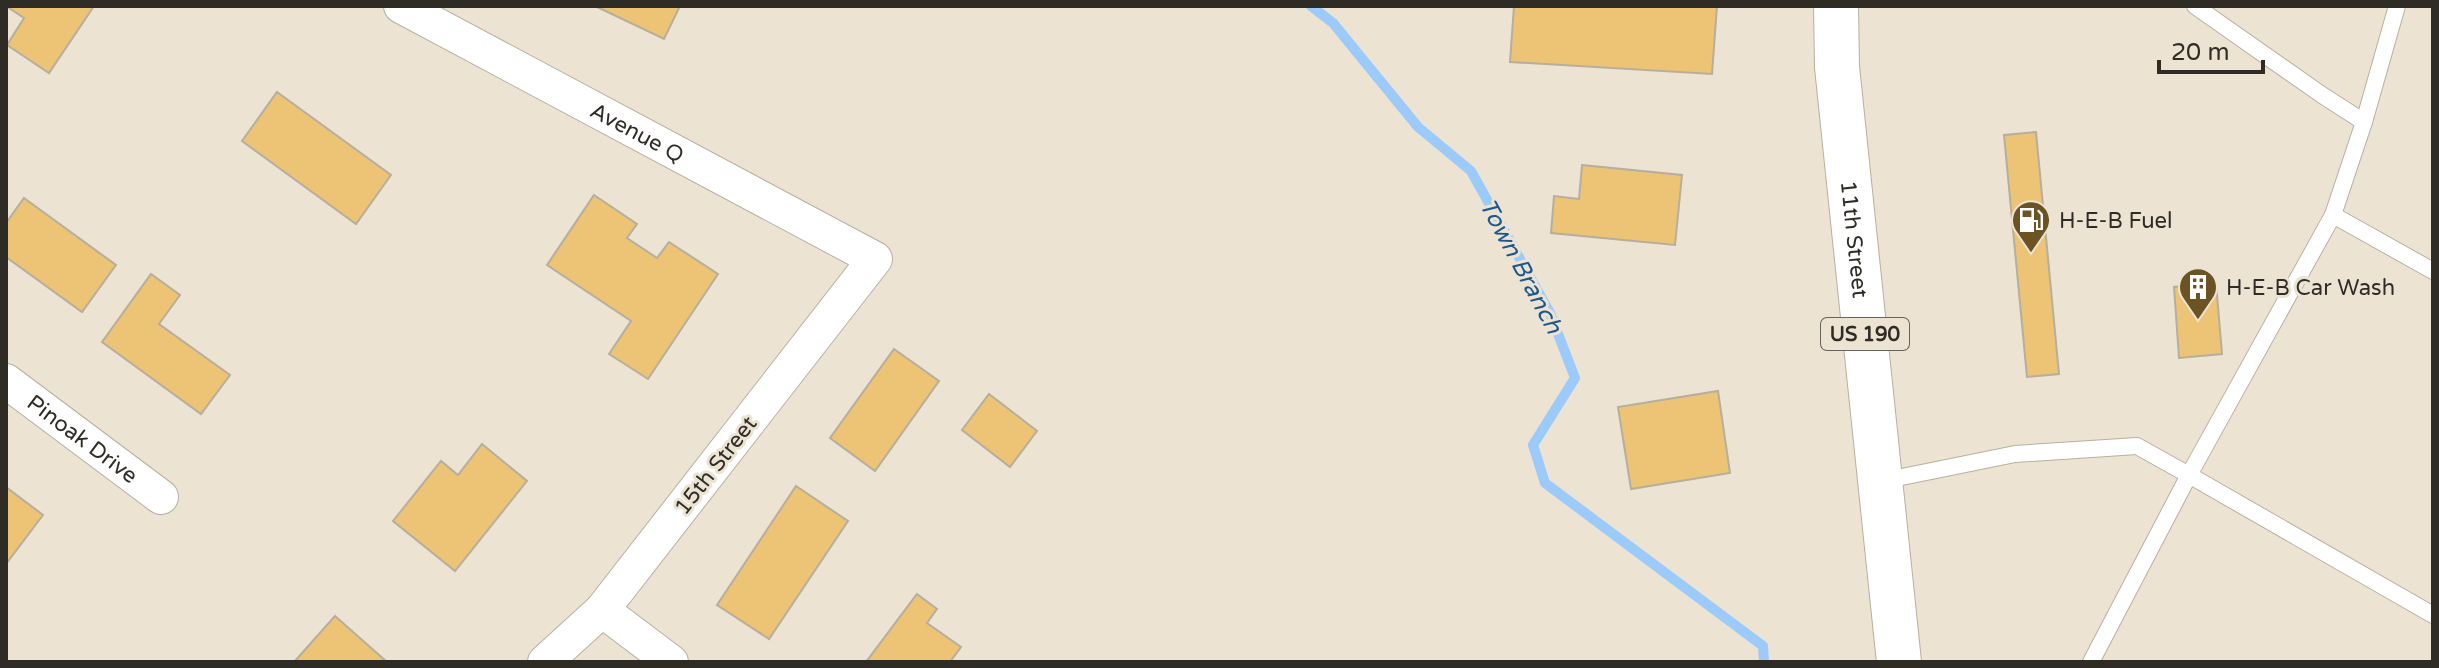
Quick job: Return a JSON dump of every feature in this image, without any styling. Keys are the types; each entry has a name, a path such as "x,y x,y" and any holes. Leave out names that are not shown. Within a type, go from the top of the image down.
{"main road":[{"name":"11th Street","path":"1836,6 1837,67 1899,662"}],"street":[{"name":"Avenue Q","path":"401,6 875,259"},
{"name":"15th Street","path":"545,662 602,610 875,259"},
{"name":"Pinoak Drive","path":"6,381 161,497"},
{"path":"602,610 671,662"}],"lane":[{"path":"2195,6 2364,122"},
{"path":"2091,662 2189,475 2333,215 2364,122 2397,6"},
{"path":"2333,215 2433,271"},
{"path":"1880,481 2015,454 2137,446 2433,615"}],"building":[{"path":"6,6 94,6 49,73 7,45 24,18"},
{"path":"595,6 680,6 664,39"},
{"path":"1514,6 1717,6 1712,74 1510,62"},
{"path":"277,92 391,175 356,224 242,141"},
{"name":"H-E-B Fuel","path":"2036,132 2059,374 2027,377 2004,135"},
{"path":"1582,165 1682,175 1675,245 1551,233 1554,196 1579,199"},
{"path":"594,195 637,224 627,238 657,258 669,242 718,274 648,379 609,354 631,321 547,265"},
{"path":"24,198 116,265 82,312 6,257 6,223"},
{"path":"151,274 180,295 159,324 230,375 201,414 102,342"},
{"name":"H-E-B Car Wash","path":"2216,283 2222,354 2179,358 2174,287"},
{"path":"894,349 939,381 875,471 830,438"},
{"path":"1718,391 1730,473 1631,489 1618,407"},
{"path":"989,394 1037,431 1010,467 962,430"},
{"path":"482,444 527,481 455,571 393,521 441,461 458,475"},
{"path":"796,486 848,521 769,639 717,605"},
{"path":"6,487 43,515 6,564"},
{"path":"917,594 937,609 927,623 961,647 950,662 866,662"},
{"path":"335,616 387,662 294,662"}],"waterway":[{"name":"Town Branch","path":"1311,6 1333,23 1418,127 1471,171 1550,313 1575,378 1533,445 1545,483 1763,646 1764,662"}],"place":[{"name":"H-E-B Fuel","path":"2031,254"},
{"name":"H-E-B Car Wash","path":"2198,321"}]}
